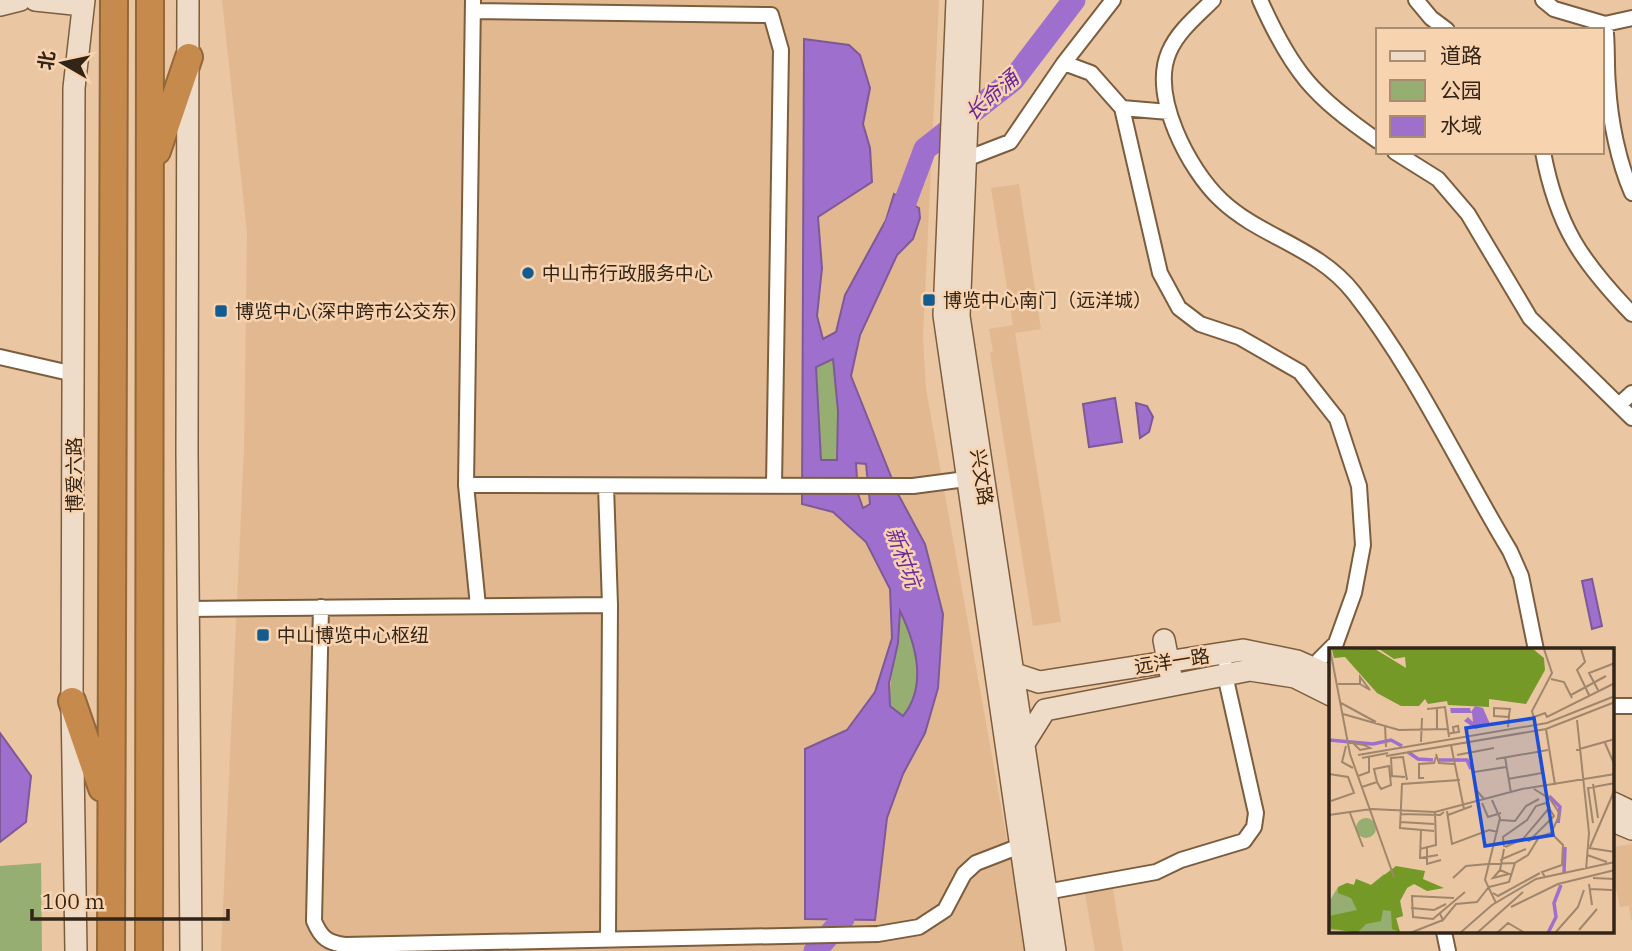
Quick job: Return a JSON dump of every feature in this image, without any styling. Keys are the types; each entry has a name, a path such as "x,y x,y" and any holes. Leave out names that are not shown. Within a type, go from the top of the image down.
{"highway":[{"name":"博爱六路","path":"111,951 109,808 114,0"},
{"path":"149,951 150,0"},
{"path":"150,172 189,57"},
{"path":"72,701 109,808"},
{"path":"149,911 167,951"}],"street":[{"path":"0,5 20,0"},
{"path":"35,0 84,3"},
{"path":"188,0 191,951"},
{"name":"兴文路","path":"957,0 961,148 959,316 1055,951"},
{"name":"兴文路","path":"960,100 972,0"},
{"path":"961,148 1010,142 1064,63 1113,0"},
{"path":"1213,0 1185,27 1168,54 1164,95 1175,131 1196,170 1222,201 1322,261 1349,287 1378,324 1510,551 1521,576 1536,648"},
{"path":"1260,0 1278,40 1302,80 1341,116 1376,140"},
{"path":"1416,0 1431,18 1444,28"},
{"path":"1543,0 1554,9 1605,24 1632,18"},
{"name":"博爱六路","path":"76,951 72,701 74,88 84,3"},
{"path":"478,606 466,485 473,5 771,15 781,50 774,486"},
{"path":"1605,24 1614,133 1632,193"},
{"path":"1064,63 1091,73 1122,108 1160,273 1179,308 1200,324 1239,337 1300,372 1337,419 1359,486 1363,545 1354,593 1333,648"},
{"path":"1122,108 1169,112"},
{"name":"兴文路","path":"961,148 944,315 1036,951"},
{"path":"1398,154 1438,179 1468,214 1531,318 1632,418"},
{"path":"1544,154 1562,222 1592,273 1632,314"},
{"path":"0,357 74,374"},
{"path":"1620,404 1632,393"},
{"path":"466,485 913,486 966,480"},
{"path":"606,485 610,605 608,937"},
{"path":"188,609 610,605"},
{"path":"321,607 314,921 319,934 330,943 345,948 608,937 858,935 919,927 945,910 964,874 975,863 1020,846"},
{"path":"1164,640 1173,685"},
{"name":"远洋一路","path":"1012,673 1039,682 1243,650 1297,661 1319,673 1329,691"},
{"path":"1046,892 1156,872 1181,860 1244,841 1254,827 1256,813 1225,675 1228,653"},
{"path":"1319,673 1329,655"},
{"name":"远洋一路","path":"1225,675 1250,670 1295,677 1319,673"},
{"path":"1023,745 1045,710 1225,675"},
{"path":"1614,706 1632,706"},
{"path":"1614,803 1632,812"},
{"path":"1614,821 1632,829"}],"shaded area":[{"path":"222,0 939,0 923,337 926,389 1027,951 221,951 244,449 247,233"},
{"path":"1019,184 1041,329 1015,333 1061,622 1033,626 990,353 993,351 989,329 1013,325 991,188"},
{"path":"1632,844 1632,920 1629,906 1620,907 1614,880 1614,847"},
{"path":"1113,889 1123,951 1095,951 1085,894"}],"green space":[{"path":"833,358 838,411 837,460 821,460 816,366"},
{"path":"900,610 917,663 915,691 903,716 890,706"},
{"path":"41,863 42,951 0,951 0,866"}],"water":[{"path":"804,39 849,45 860,55 870,88 863,124 870,148 872,182 818,217 822,268 817,316 823,339 836,332 845,295 886,220 894,194 919,208 920,218 913,239 897,255 860,335 851,376 898,494 925,544 943,614 938,688 925,733 903,774 887,818 875,920 805,919 805,749 847,730 875,692 892,638 890,589 866,542 833,512 802,504","holes":["833,359 838,411 837,460 821,460 816,367","856,463 866,464 870,504 863,508 858,494","900,611 911,637 917,664 915,691 903,716 890,706 889,683 898,643"]},
{"path":"1115,398 1122,442 1089,447 1083,404"},
{"path":"1136,403 1147,406 1153,417 1149,432 1140,438"},
{"path":"1592,579 1602,626 1592,629 1582,581"},
{"path":"0,733 31,776 26,822 0,842"}],"waterway":[{"name":"长命涌","path":"895,229 925,149 1013,80 1074,0"},
{"name":"新村坑","path":"815,951 843,919 844,889"}],"place":[{"name":"中山市行政服务中心","path":"528,273"},
{"name":"博览中心南门（远洋城）","path":"929,300"},
{"name":"博览中心(深中跨市公交东)","path":"221,311"},
{"name":"中山博览中心枢纽","path":"263,635"}]}
